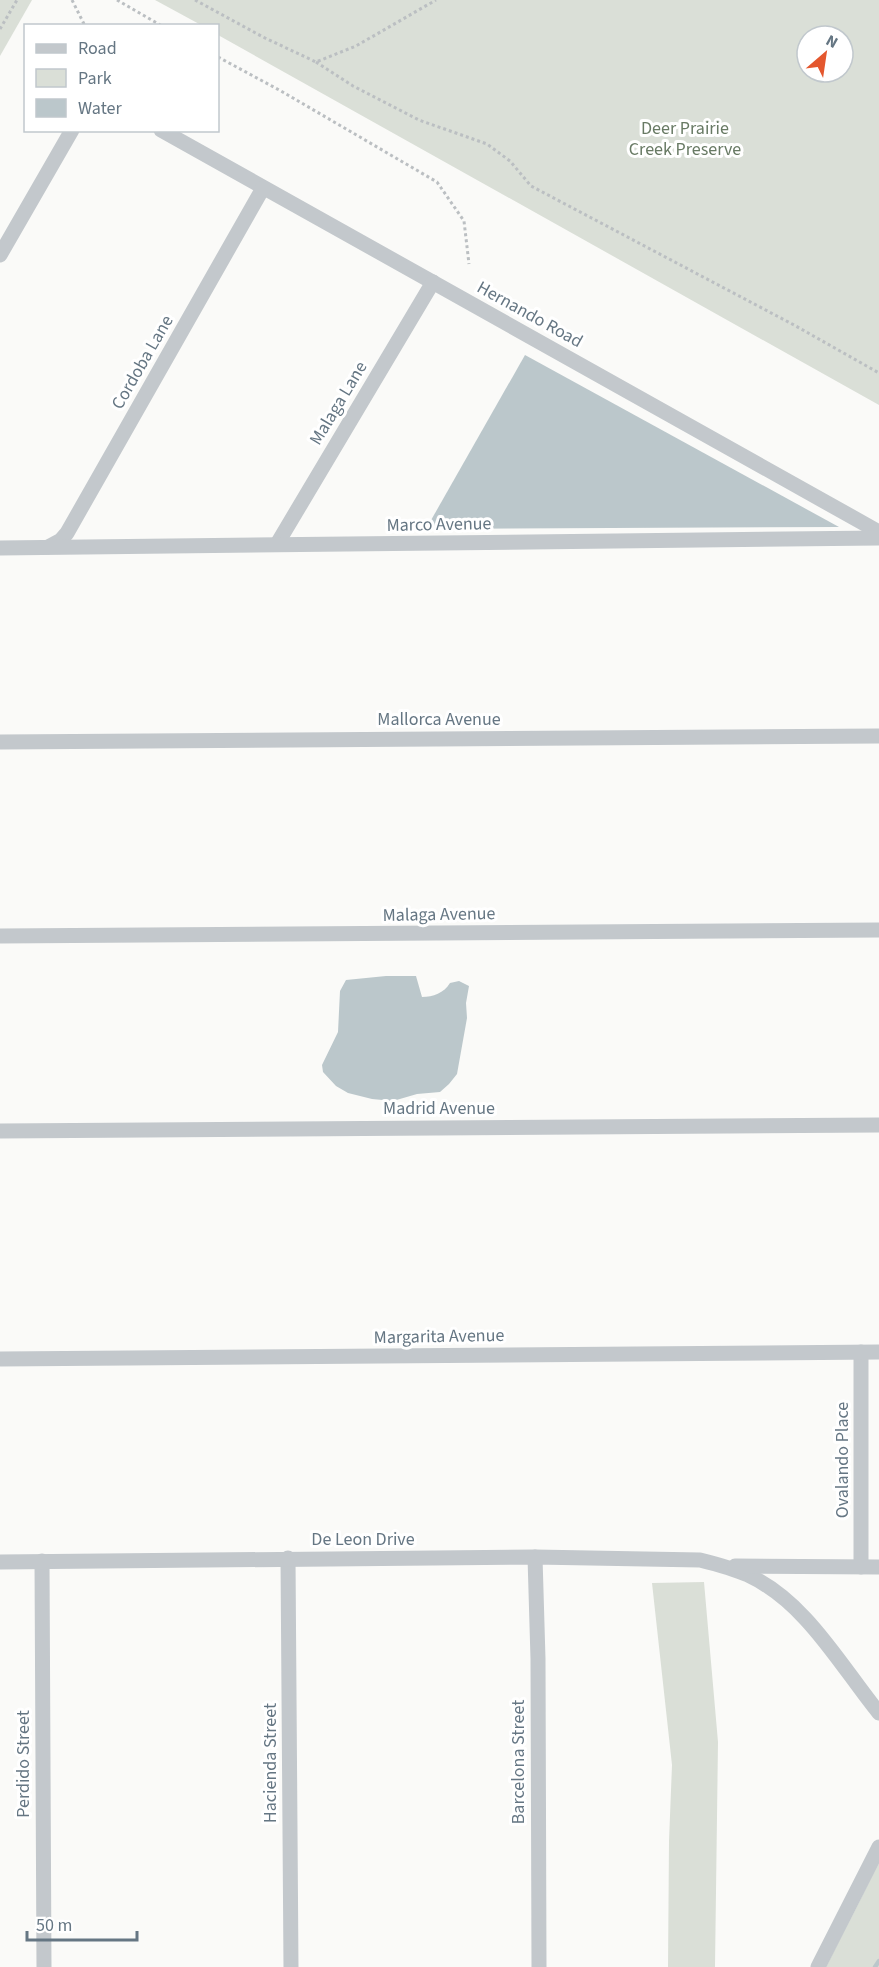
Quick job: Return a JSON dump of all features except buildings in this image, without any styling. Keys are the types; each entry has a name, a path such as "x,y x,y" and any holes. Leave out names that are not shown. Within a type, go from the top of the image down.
{"street":[{"path":"0,255 71,132"},
{"name":"Hernando Road","path":"165,132 879,532"},
{"name":"Cordoba Lane","path":"45,548 55,544 67,533 264,188"},
{"name":"Malaga Lane","path":"278,544 433,282"},
{"name":"Marco Avenue","path":"0,548 879,538"},
{"name":"Mallorca Avenue","path":"0,742 879,736"},
{"name":"Malaga Avenue","path":"0,936 879,930"},
{"name":"Madrid Avenue","path":"0,1131 879,1125"},
{"name":"Ovalando Place","path":"861,1352 861,1568"},
{"name":"Margarita Avenue","path":"0,1359 879,1352"},
{"name":"De Leon Drive","path":"0,1562 535,1557 675,1558 700,1560 726,1566 879,1567"},
{"name":"Barcelona Street","path":"535,1557 538,1659 539,1967"},
{"name":"Hacienda Street","path":"288,1558 291,1967"},
{"name":"Perdido Street","path":"42,1562 44,1967"},
{"name":"De Leon Drive","path":"726,1566 767,1586 799,1611 879,1713"},
{"path":"818,1967 879,1847"}],"path":[{"path":"0,29 17,0"},
{"path":"72,0 84,24"},
{"path":"117,0 159,24"},
{"path":"195,0 263,37 316,62 353,86 419,120 487,144 510,161 531,186 774,314 879,373"},
{"path":"316,62 356,46 436,0"},
{"path":"219,58 437,182 464,221 469,264"}],"green space":[{"path":"0,0 32,0 0,56"},
{"name":"Deer Prairie Creek Preserve","path":"155,0 879,0 879,405 219,36 219,24 199,24"},
{"path":"704,1582 718,1742 715,1967 668,1967 672,1765 652,1583"},
{"path":"879,1863 879,1967 826,1967"}],"water":[{"path":"525,355 839,527 426,529"},
{"path":"416,976 422,997 438,994 450,983 459,981 469,986 466,1003 467,1018 457,1074 440,1092 417,1094 393,1101 372,1099 348,1093 336,1086 323,1072 322,1065 338,1032 340,991 346,980"}],"waterway":[{"path":"875,1967 879,1961"}]}
